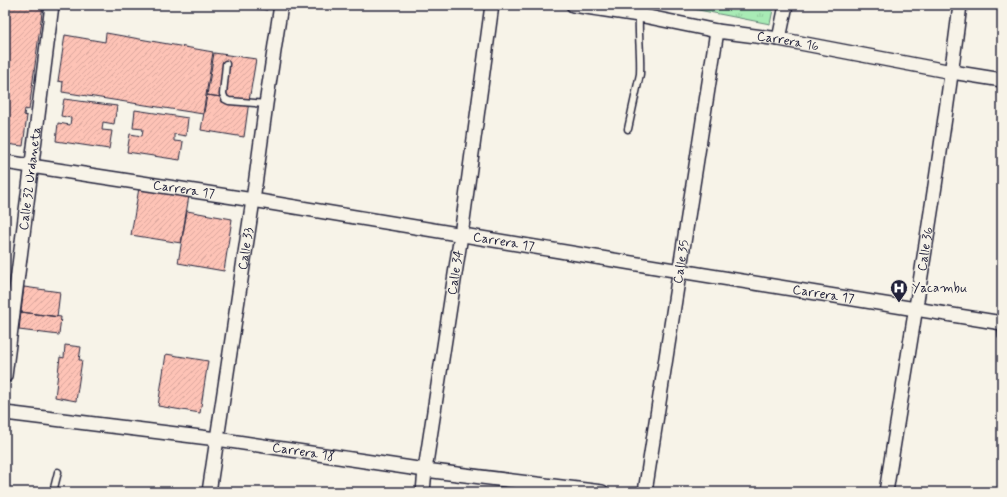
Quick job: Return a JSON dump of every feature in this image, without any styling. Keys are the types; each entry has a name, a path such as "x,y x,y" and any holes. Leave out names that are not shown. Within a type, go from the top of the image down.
{"street":[{"name":"Calle 32 Urdaneta","path":"5,376 52,5"},
{"name":"Calle 33","path":"209,492 281,5"},
{"name":"Calle 34","path":"423,492 425,470 461,235 492,5"},
{"name":"Carrera 16","path":"573,5 640,10 718,31 779,39 1002,80"},
{"path":"779,39 786,5"},
{"name":"Calle 36","path":"886,492 916,309 952,72 960,5"},
{"name":"Calle 35","path":"645,492 718,31"},
{"name":"Carrera 17","path":"5,162 253,200 916,309 1002,327"},
{"name":"Carrera 18","path":"5,413 217,439 425,470 602,492"}],"lane":[{"path":"628,129 640,74 638,29 640,10"},
{"path":"226,64 223,94 225,99 229,101 266,104"},
{"path":"53,492 58,472"}],"green space":[{"path":"673,5 774,5 770,24"}],"building":[{"path":"5,5 43,5 29,110 25,109 24,115 27,116 23,146 5,144"},
{"path":"232,5 268,5 267,10"},
{"path":"106,33 213,52 203,114 62,92 63,82 58,81 65,35 105,42"},
{"path":"214,53 256,59 249,101 207,95"},
{"path":"207,95 249,101 244,137 201,130"},
{"path":"64,99 117,106 114,124 103,122 102,130 112,131 109,149 56,141 58,123 70,125 71,118 61,116"},
{"path":"135,110 188,118 186,136 174,134 174,141 183,142 180,160 127,152 130,134 142,136 143,129 133,128"},
{"path":"139,188 189,196 181,243 131,235"},
{"path":"187,211 232,219 224,271 178,263"},
{"path":"24,287 60,292 57,317 21,312"},
{"path":"21,312 61,317 59,335 19,330"},
{"path":"65,345 81,347 79,360 82,360 76,401 55,397 60,357 64,358"},
{"path":"166,354 208,361 200,413 158,406"}],"place":[{"name":"Yacambu","path":"899,303"}]}
